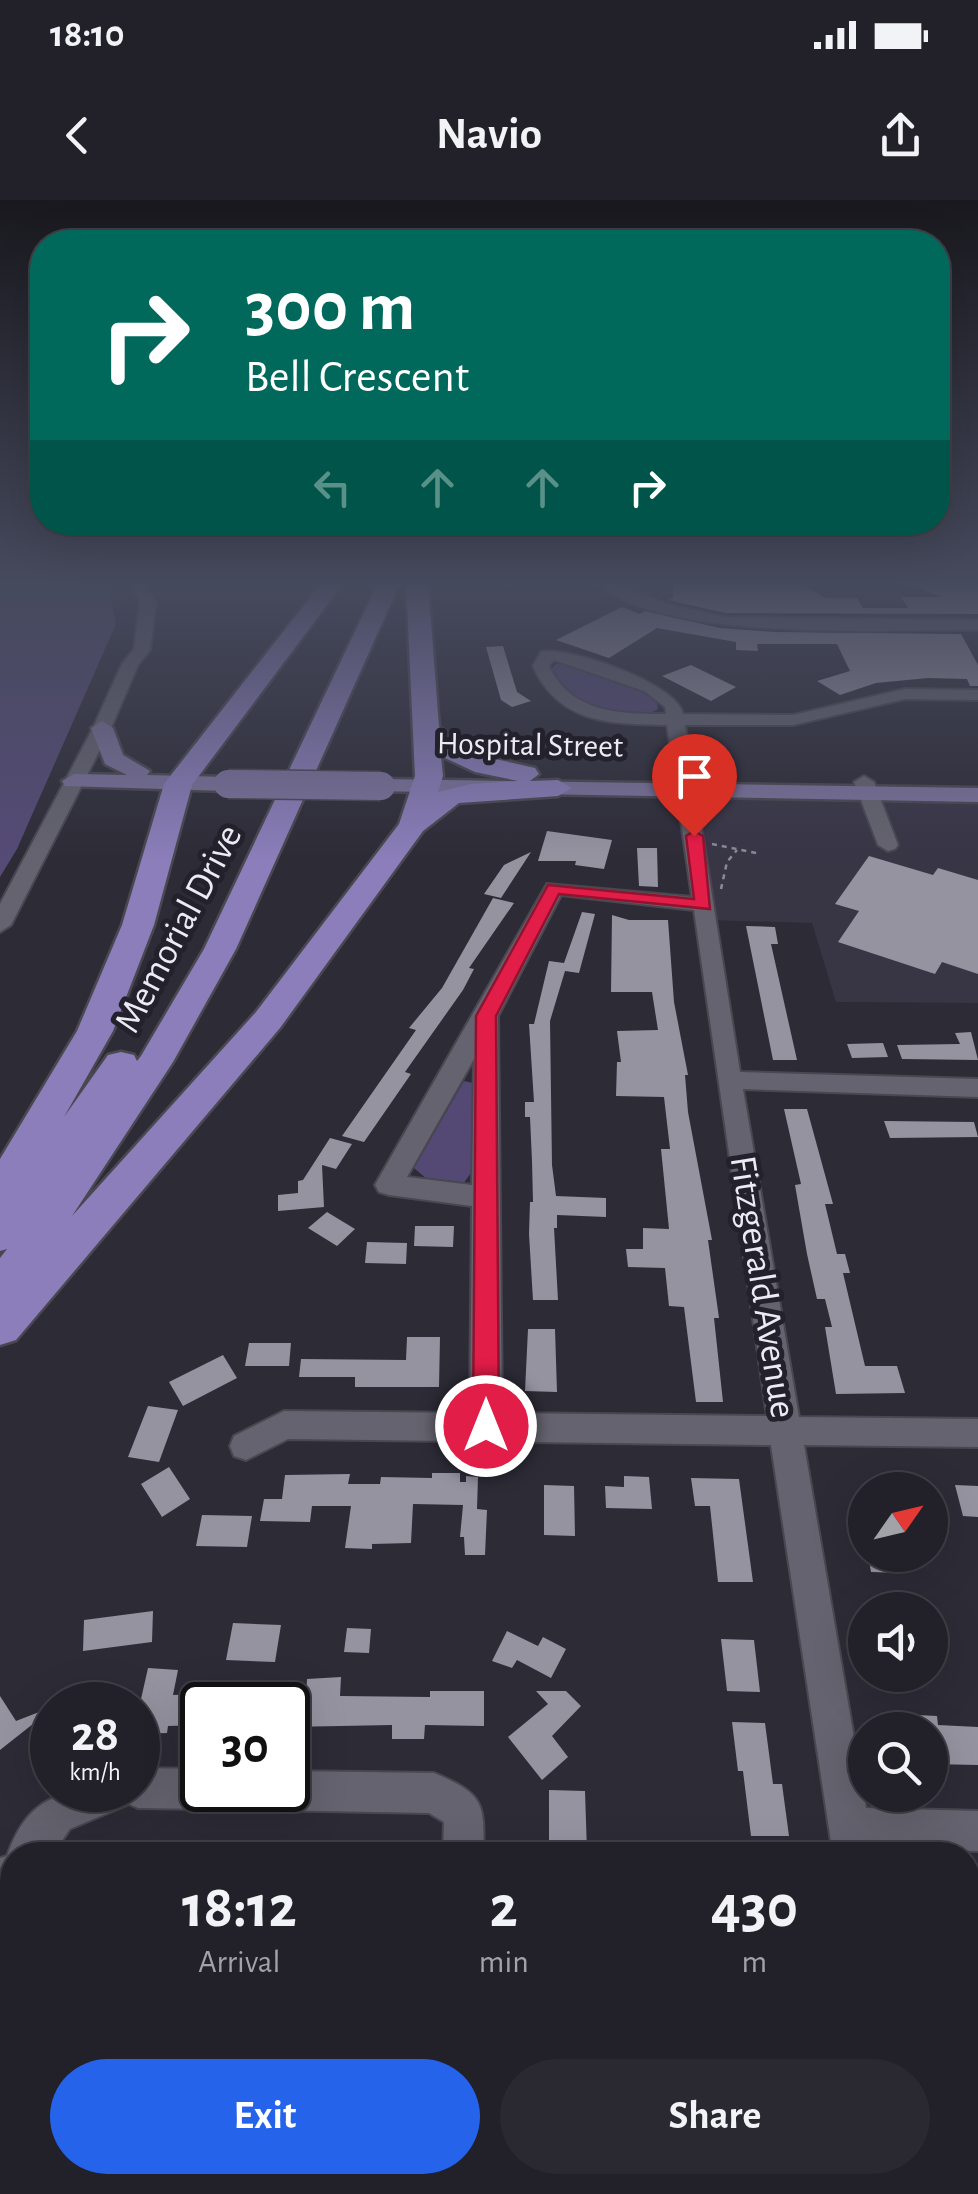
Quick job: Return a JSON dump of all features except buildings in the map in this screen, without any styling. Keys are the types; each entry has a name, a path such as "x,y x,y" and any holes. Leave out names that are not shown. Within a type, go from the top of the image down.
{"highway":[{"path":"0,1193 95,1032 138,926 182,779 263,674"},
{"name":"Memorial Drive","path":"0,1235 123,1061 201,932 324,674"},
{"name":"Memorial Drive","path":"0,1292 155,1062 220,948 347,674"},
{"path":"0,1327 268,1020 413,824 428,781 424,674"},
{"path":"428,730 447,750 474,765 559,783"},
{"path":"413,824 449,798 470,792 559,783"}],"main road":[{"path":"102,728 113,759 138,771"},
{"name":"Hospital Street","path":"78,775 138,771 182,779 867,788 978,795"},
{"path":"78,775 182,779"},
{"name":"Hospital Street","path":"867,788 978,783"}],"street":[{"path":"0,925 102,728 126,674"},
{"path":"544,674 551,688 609,719 794,720 904,694 978,695"},
{"path":"612,674 650,687 673,704 675,719"},
{"name":"Fitzgerald Avenue","path":"675,719 851,1841"},
{"path":"867,788 888,845"},
{"path":"485,1197 389,1185 554,888 703,902"},
{"path":"486,1016 486,1426"},
{"path":"729,1080 978,1088"},
{"path":"246,1446 284,1425 978,1433"},
{"path":"310,1791 434,1793 464,1812 463,1842"},
{"path":"36,1842 56,1815 63,1812"},
{"path":"851,1841 978,1831"}],"path":[{"path":"694,836 729,852 761,854"},
{"path":"703,902 720,896 729,852"}],"shaded area":[{"path":"0,674 94,674 17,849 0,877"},
{"path":"552,674 600,674 648,695 657,702 658,709 619,715 593,707 557,688"},
{"path":"686,792 978,795 978,1003 836,1002 812,923 706,920"},
{"path":"464,1081 478,1084 476,1166 463,1184 428,1180 414,1168"}],"route":[{"path":"486,1426 486,1016 554,888 704,906 694,836"}]}
